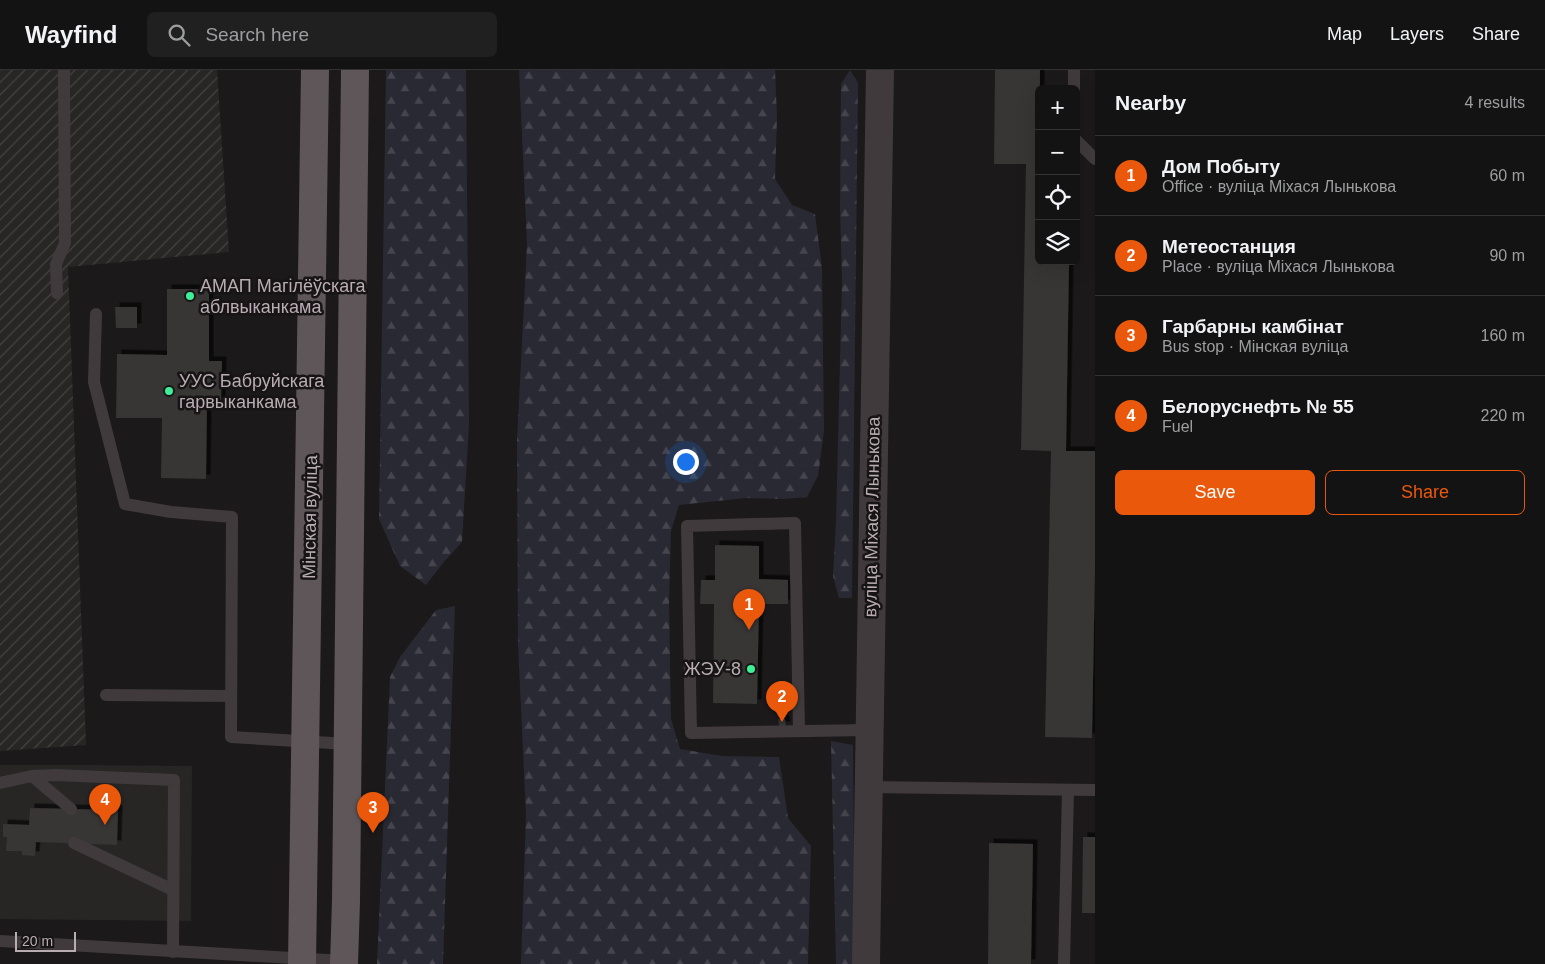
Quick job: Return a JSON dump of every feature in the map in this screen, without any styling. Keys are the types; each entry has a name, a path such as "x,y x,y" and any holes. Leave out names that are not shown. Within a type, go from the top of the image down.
{"main road":[{"name":"Мінская вуліца","path":"302,961 307,742 315,70"},
{"path":"344,963 355,70"}],"street":[{"name":"вуліца Міхася Лынькова","path":"866,964 868,730 880,70"}],"lane":[{"path":"57,292 56,264 65,243 64,70"},
{"path":"1074,70 1074,85"},
{"path":"1080,144 1095,159"},
{"path":"96,314 94,382 125,504 171,512 232,518 231,737 348,744"},
{"path":"799,731 795,524 687,526 691,733 868,730"},
{"path":"106,695 231,696"},
{"path":"0,783 32,776 55,775 174,780 173,952"},
{"path":"32,776 71,809"},
{"path":"868,787 1095,790"},
{"path":"1064,964 1068,790"},
{"path":"74,843 173,890"},
{"path":"0,941 344,963"}],"shaded area":[{"path":"0,70 217,70 229,252 68,267 86,745 0,751"},
{"path":"0,765 192,766 191,921 0,919"}],"green space":[{"path":"386,70 466,70 469,424 462,542 426,585 400,566 379,519"},
{"path":"519,70 775,70 777,117 775,179 792,205 815,214 822,268 824,431 818,476 807,497 783,499 746,498 679,505 671,531 669,603 671,719 680,749 722,756 779,757 788,818 811,846 808,964 521,964 526,814 518,644 517,441 527,244"},
{"path":"850,70 858,83 852,598 839,598 833,576 842,281 840,208 841,84"},
{"path":"455,606 443,964 377,964 390,677 400,657 436,610"},
{"path":"831,741 853,745 855,964 836,964"}],"building":[{"path":"995,70 1040,70 1040,85 1035,85 1035,265 1069,265 1066,451 1095,451 1092,738 1045,737 1051,451 1021,450 1026,164 994,164"},
{"name":"УУС Бабруйскага гарвыканкама","path":"167,289 209,289 209,361 222,361 221,402 207,402 206,479 161,478 162,418 116,418 117,354 167,355"},
{"path":"115,307 137,307 137,328 116,328"},
{"path":"715,545 759,546 759,579 788,580 788,604 759,604 757,704 713,703 714,604 700,604 701,580 715,580"},
{"path":"778,719 785,719 786,726 779,726"},
{"path":"30,808 118,810 117,845 36,842 35,856 22,855 22,851 6,851 7,837 3,837 3,824 29,825"},
{"path":"1083,837 1095,837 1095,913 1082,913"},
{"path":"989,843 1033,844 1031,964 988,964"}],"place":[{"name":"АМАП Магілёўскага аблвыканкама","path":"190,296"},
{"name":"УУС Бабруйскага гарвыканкама","path":"169,391"},
{"name":"Дом Побыту","path":"749,630"},
{"name":"ЖЭУ-8","path":"751,669"},
{"name":"Метеостанция","path":"782,722"},
{"name":"Белоруснефть № 55","path":"105,825"},
{"name":"Гарбарны камбінат","path":"373,833"}]}
